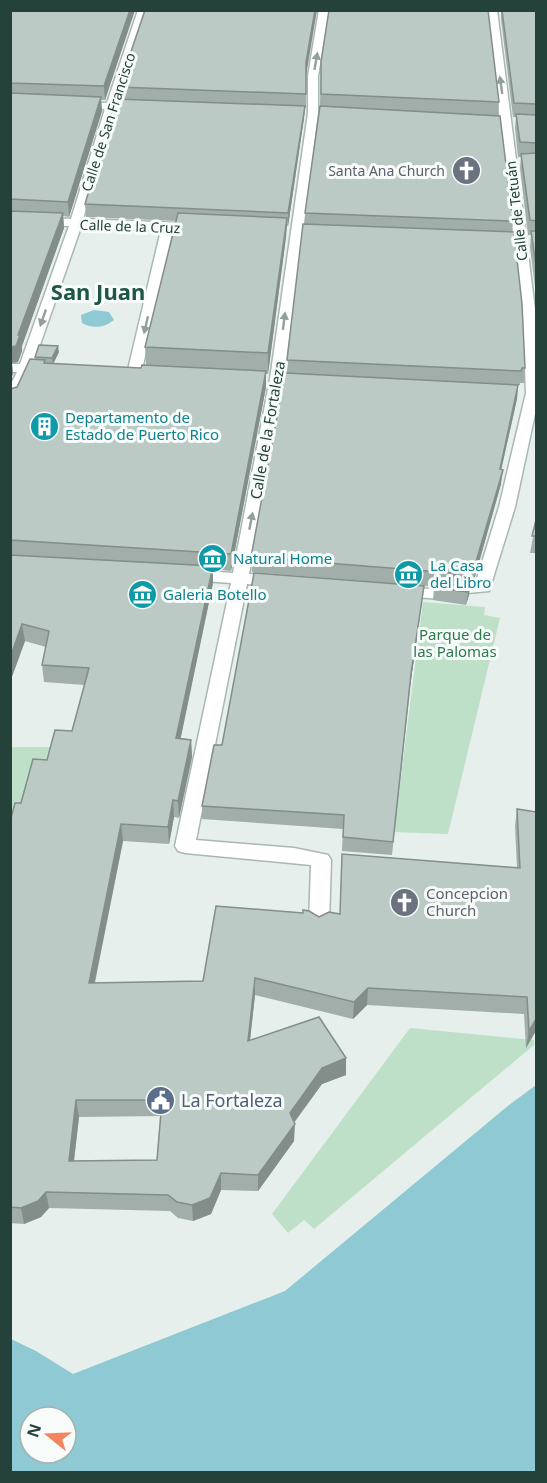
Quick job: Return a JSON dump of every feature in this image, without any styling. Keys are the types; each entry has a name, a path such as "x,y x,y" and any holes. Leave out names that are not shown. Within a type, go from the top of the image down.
{"street":[{"name":"Calle de San Francisco","path":"10,402 18,368 76,223 143,10"},
{"name":"Calle de la Fortaleza","path":"321,860 294,855 185,846 240,578 277,379 295,232 313,113 314,76 324,10"},
{"name":"Calle de Tetuán","path":"388,590 457,595 462,588 483,586 507,507 528,393 533,318 513,240 515,162 506,122 492,13"},
{"path":"68,104 146,107"},
{"name":"Calle de la Cruz","path":"10,220 214,229"},
{"path":"135,374 168,227"},
{"path":"513,240 537,241"},
{"path":"18,368 58,370"},
{"path":"171,574 297,583"},
{"path":"319,924 321,860 344,861"}],"green space":[{"name":"Parque de las Palomas","path":"423,602 485,607 484,615 500,618 448,834 394,832"},
{"path":"10,747 57,747 10,840"},
{"path":"410,1028 534,1040 534,1045 314,1229 304,1220 288,1233 272,1214"}],"water":[{"path":"94,310 109,312 114,320 98,327 82,323 81,315"},
{"path":"536,1085 536,1472 11,1472 11,1339 36,1351 73,1374 285,1291"}],"building":[{"path":"10,10 130,10 104,86 10,83"},
{"path":"145,10 315,10 306,62 306,94 119,87"},
{"path":"329,10 488,10 499,102 321,94 321,62"},
{"path":"502,10 537,10 537,104 514,103"},
{"path":"10,93 101,97 68,202 10,199"},
{"path":"116,99 305,106 288,213 85,204"},
{"path":"320,106 500,116 513,221 305,213"},
{"path":"516,114 537,115 537,143 520,142"},
{"path":"537,153 537,221 530,220 521,154"},
{"path":"10,211 63,213 16,346 10,347"},
{"path":"178,213 287,218 268,353 145,347"},
{"path":"303,224 514,232 522,304 525,368 521,371 287,360"},
{"path":"531,231 537,231 537,272"},
{"path":"39,345 58,346 52,358 35,357"},
{"path":"30,359 45,360 44,363 141,368 142,365 266,371 231,554 10,540 10,389 17,387"},
{"path":"285,373 518,385 500,469 503,470 475,565 457,567 453,573 251,557"},
{"path":"537,516 537,536 532,536"},
{"path":"10,555 213,566 176,738 191,740 178,801 173,800 168,827 121,824 89,983 203,981 216,906 303,913 303,910 319,917 329,912 340,914 342,854 520,868 517,809 536,812 537,810 537,1017 529,1031 527,997 368,988 354,1002 255,978 248,1041 319,1017 346,1058 322,1068 290,1113 295,1124 258,1175 221,1173 210,1198 192,1205 177,1202 168,1195 46,1192 38,1201 21,1208 10,1207 10,822 15,803 21,803 33,759 47,760 55,730 72,731 89,668 42,665 49,631 22,624 10,658","holes":["76,1100 162,1100 157,1160 69,1161"]},
{"path":"254,573 424,586 411,674 393,842 343,837 344,815 202,806 214,745 222,745"},
{"path":"470,583 468,592 434,588 459,590 465,589"}],"place":[{"name":"Santa Ana Church","path":"466,170"},
{"name":"Departamento de Estado de Puerto Rico","path":"44,426"},
{"name":"Natural Home","path":"212,558"},
{"name":"La Casa del Libro","path":"409,574"},
{"name":"Galeria Botello","path":"142,594"},
{"name":"Concepcion Church","path":"405,902"},
{"name":"La Fortaleza","path":"160,1100"}],"district":[{"name":"San Juan","path":"98,291"}]}
